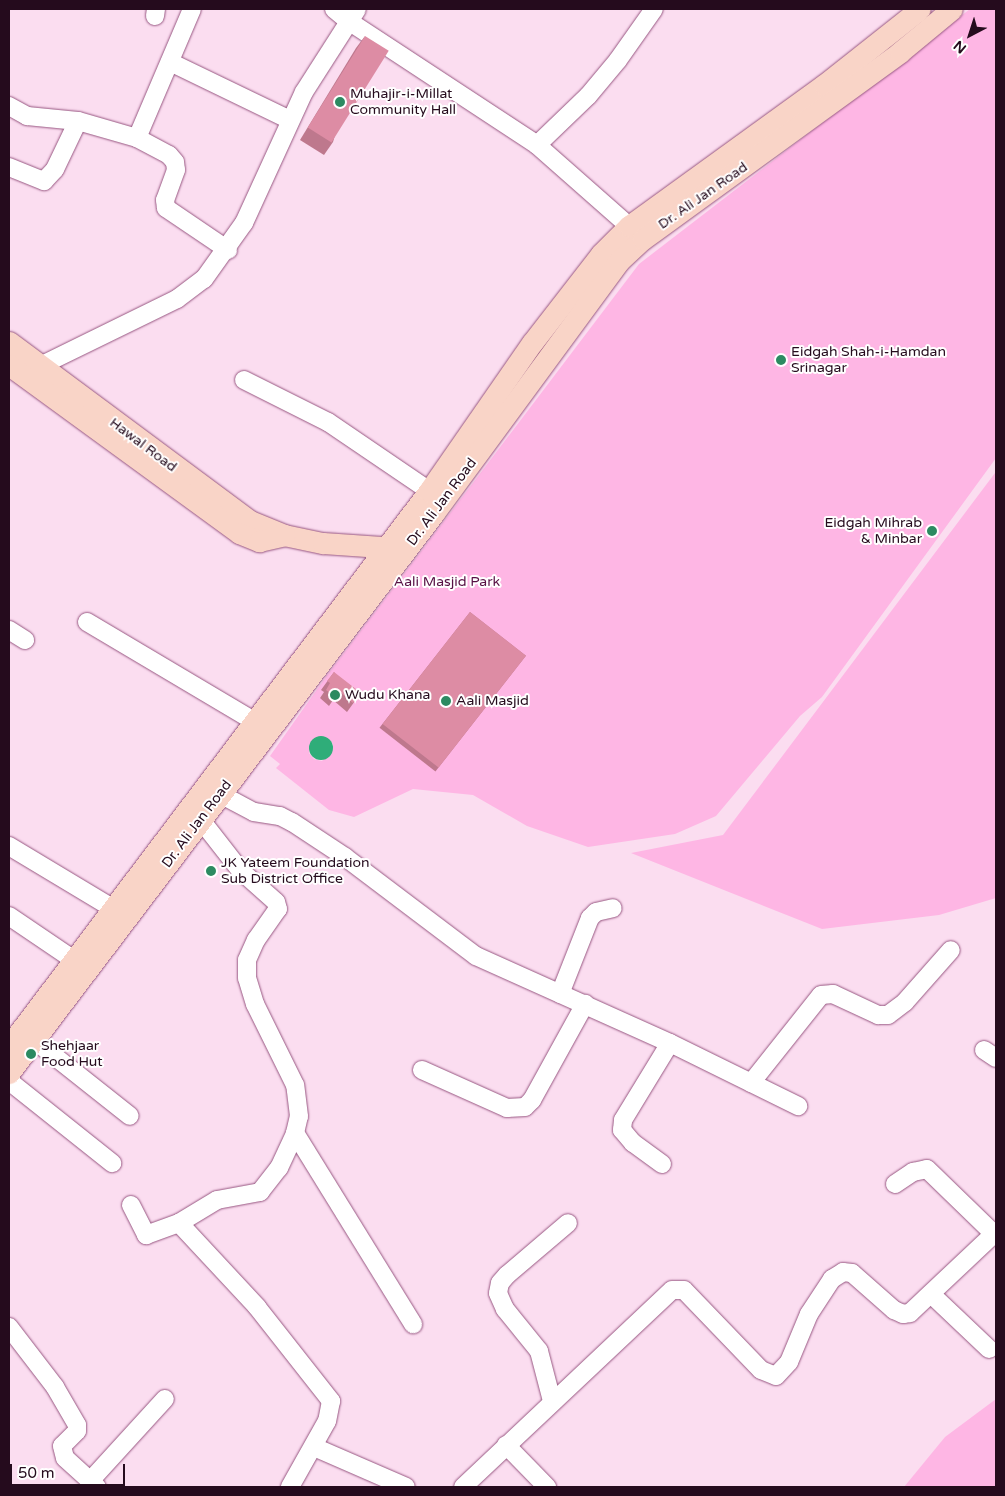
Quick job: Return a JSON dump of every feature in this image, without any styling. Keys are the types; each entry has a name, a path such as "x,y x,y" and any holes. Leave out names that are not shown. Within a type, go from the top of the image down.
{"main road":[{"name":"Dr. Ali Jan Road","path":"636,232 920,9"},
{"name":"Dr. Ali Jan Road","path":"9,1073 34,1040 254,721 318,651 408,547 436,496 552,317 601,254 900,52 952,9"},
{"name":"Hawal Road","path":"10,352 38,367 250,522 284,535 349,546 408,547"},
{"name":"Hawal Road","path":"10,352 238,533 259,541 284,535"},
{"name":"Dr. Ali Jan Road","path":"9,1046 74,960 121,913 201,820 318,651 385,548 436,496"}],"street":[{"path":"137,138 192,9"},
{"path":"537,144 588,96 618,60 654,9"},
{"path":"38,367 177,299 204,279 228,250 244,223 290,120 346,13 537,144 636,232"},
{"path":"170,62 290,120"},
{"path":"9,106 27,116 78,121 137,138 175,162 176,170 165,200 166,208 228,250"},
{"path":"9,167 36,181 44,181 55,169 78,121"},
{"path":"244,380 328,422 436,496"},
{"path":"87,622 254,721"},
{"path":"9,630 25,640"},
{"path":"220,794 254,812 280,816 292,822 345,857 476,956 670,1043 798,1106"},
{"path":"130,1205 146,1235 179,1223 217,1200 260,1192 279,1168 296,1133 299,1101 295,1085 255,1004 247,978 247,960 256,940 278,909 276,902 240,870 201,820"},
{"path":"9,846 121,913"},
{"path":"560,994 590,918 596,912 613,908"},
{"path":"9,916 74,960"},
{"path":"751,1083 821,995 833,994 878,1015 888,1016 905,1002 951,950"},
{"path":"422,1070 508,1108 525,1107 585,1004"},
{"path":"34,1040 130,1116"},
{"path":"662,1164 633,1143 622,1130 623,1120 670,1043"},
{"path":"9,1081 112,1163"},
{"path":"296,1133 414,1324"},
{"path":"463,1487 672,1290 678,1288 761,1370 776,1376 789,1362 814,1307 832,1279 842,1272 852,1273 864,1281 903,1314 910,1313 995,1233 927,1169 913,1172 895,1184"},
{"path":"179,1223 257,1307 325,1392 332,1409 314,1447 290,1487"},
{"path":"552,1402 540,1351 505,1309 498,1293 500,1283 507,1275 568,1223"},
{"path":"931,1294 989,1350"},
{"path":"9,1327 55,1387 77,1425 77,1431 62,1446 62,1452 94,1484 165,1399"},
{"path":"506,1445 547,1487"},
{"path":"314,1447 382,1482 406,1487"}],"green space":[{"name":"Eidgah Shah-i-Hamdan Srinagar","path":"970,9 996,9 996,458 822,697 800,716 716,816 675,834 588,847 527,826 473,795 413,789 354,817 329,810 276,768 280,764 270,756 325,678 639,264","holes":["324,692 355,701 347,711 333,700 320,698","313,739 331,741 333,745 333,749 322,761 314,759 309,753"]},
{"path":"995,473 996,898 939,915 822,929 631,853 723,835"},
{"path":"996,1399 996,1487 904,1487 945,1437"}],"shaded area":[{"path":"321,736 330,739 333,748 330,757 321,760 312,757 309,748 312,739"}],"building":[{"name":"Muhajir-i-Millat Community Hall","path":"365,36 389,51 332,142 308,128"},
{"name":"Aali Masjid","path":"470,612 526,656 439,768 383,724"},
{"path":"334,672 361,693 353,703 339,691 335,697 326,690 330,683 327,681"}],"place":[{"name":"Muhajir-i-Millat Community Hall","path":"340,102"},
{"name":"Eidgah Shah-i-Hamdan Srinagar","path":"781,360"},
{"name":"Eidgah Mihrab & Minbar","path":"932,531"},
{"name":"Wudu Khana","path":"335,695"},
{"name":"Aali Masjid","path":"446,701"},
{"name":"JK Yateem Foundation Sub District Office","path":"211,871"},
{"name":"Shehjaar Food Hut","path":"31,1054"}],"park label":[{"name":"Aali Masjid Park","path":"447,582"}]}
